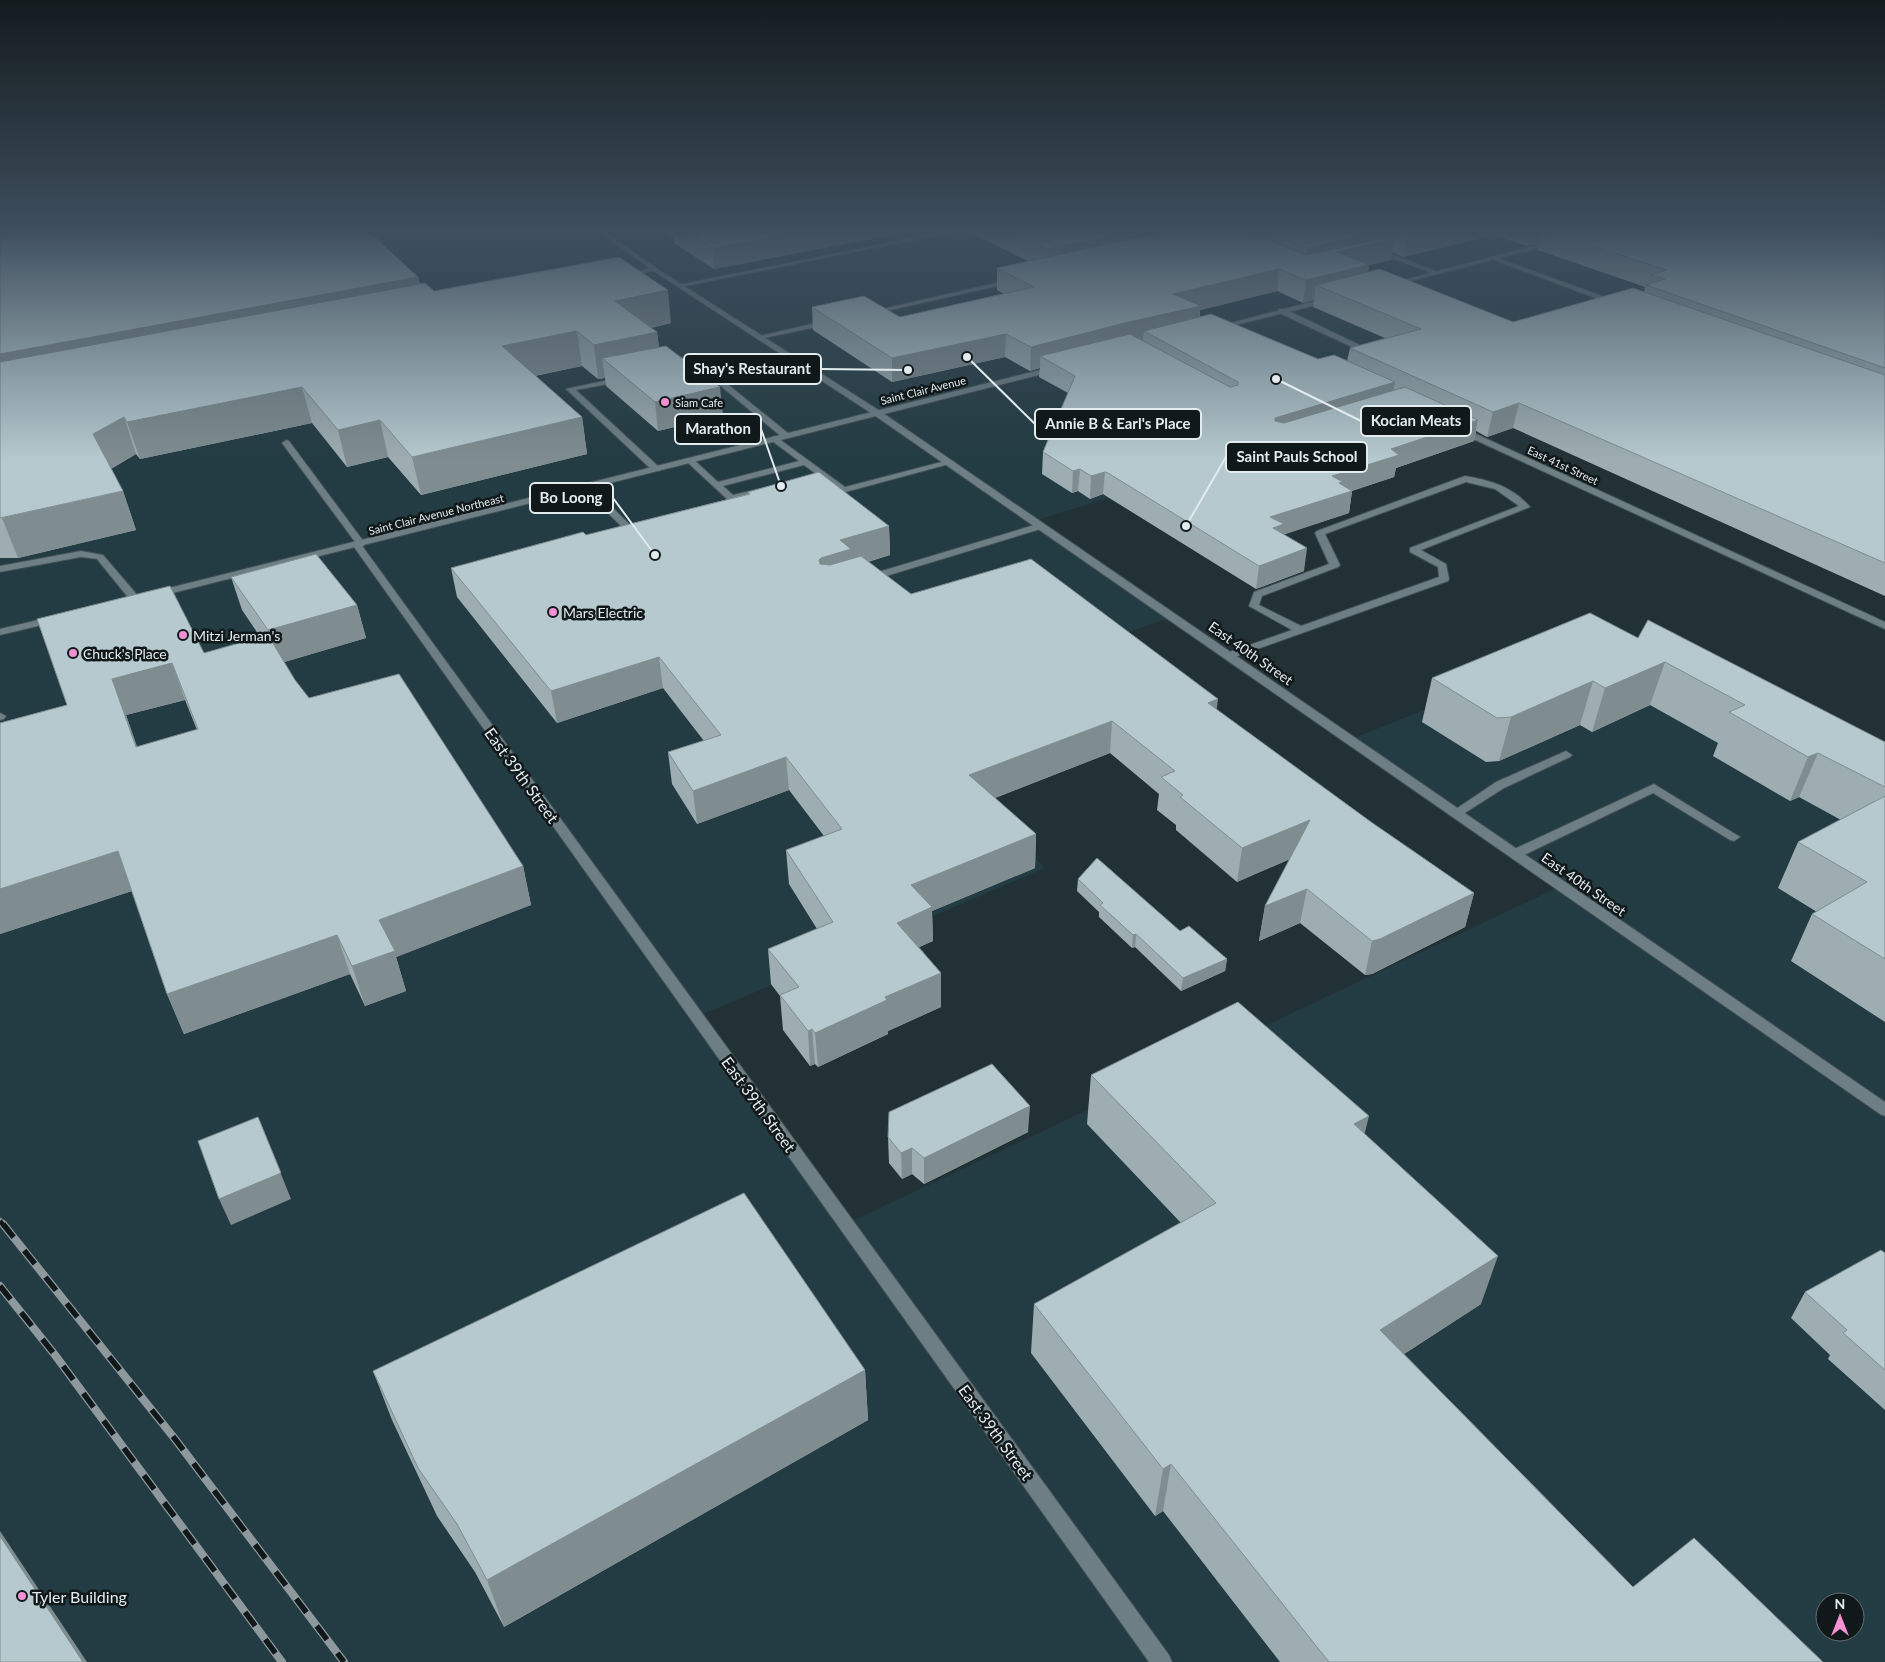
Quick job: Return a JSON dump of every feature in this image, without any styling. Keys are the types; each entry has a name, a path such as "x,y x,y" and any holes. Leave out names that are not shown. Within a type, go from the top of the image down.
{"street":[{"name":"East 40th Street","path":"712,306 877,413 1885,1110"},
{"path":"861,315 904,306"},
{"path":"1213,328 1305,306"},
{"path":"1625,306 1629,307"},
{"path":"1282,311 1377,356 1362,360"},
{"path":"760,337 832,321"},
{"path":"1231,324 1248,332"},
{"path":"662,371 699,363 786,436"},
{"name":"Saint Clair Avenue","path":"877,413 1064,366"},
{"path":"634,376 570,389 656,469"},
{"name":"Saint Clair Avenue Northeast","path":"0,569 81,554 100,557 131,600 359,545 877,413"},
{"name":"East 41st Street","path":"1449,425 1885,626"},
{"path":"775,439 843,490"},
{"name":"East 39th Street","path":"286,443 1162,1662"},
{"path":"690,461 749,514 758,512"},
{"path":"716,485 806,462"},
{"path":"815,497 949,463"},
{"path":"810,478 823,475"},
{"path":"1228,656 1444,580 1443,566 1413,550 1526,507 1513,494 1487,481 1465,479 1320,533 1335,565 1258,594 1254,606 1300,630"},
{"path":"587,487 635,535"},
{"path":"731,498 764,489"},
{"path":"862,580 1041,526"},
{"path":"0,632 65,616"},
{"path":"1456,813 1500,785 1566,755"},
{"path":"1515,854 1654,788 1734,837"}],"shaded area":[{"path":"0,306 1694,306 1582,351 1034,521 1172,617 887,716 1045,868 697,1017 846,1224 1561,886 1349,740 1617,633 1885,778 1885,1662 0,1662"}],"building":[{"path":"0,306 263,306 0,354"},
{"path":"304,306 621,306 657,332 594,345 577,331 502,346 582,417 412,457 380,420 338,430 302,387 127,422 124,417 93,434 123,491 0,518 0,362"},
{"path":"880,306 900,317 951,306 1201,306 1031,347 1006,334 892,358 812,307"},
{"path":"1365,306 1472,306 1513,322 1571,306 1684,306 1885,375 1885,563 1519,403 1493,412 1350,348 1421,329"},
{"path":"1705,306 1885,306 1885,368"},
{"path":"1211,314 1318,359 1334,355 1395,382 1275,418 1275,421 1284,423 1405,387 1478,420 1391,449 1399,455 1332,476 1343,482 1339,483 1352,491 1270,517 1284,524 1273,528 1307,548 1259,566 1108,473 1105,472 1091,476 1080,469 1073,471 1043,452 1075,376 1040,356 1130,334 1230,387 1238,385 1238,382 1144,331"},
{"path":"666,346 720,387 655,402 602,358"},
{"path":"819,472 889,526 840,540 851,549 821,558 819,560 820,564 830,565 861,556 911,594 1031,559 1218,699 1208,703 1371,822 1474,893 1380,939 1372,941 1307,889 1265,906 1310,820 1242,848 1180,797 1183,795 1161,777 1175,771 1112,721 969,775 1036,834 911,885 932,907 897,923 941,973 885,997 887,1000 815,1033 812,1029 808,1031 780,995 799,987 768,949 833,922 786,850 842,829 786,757 693,791 668,752 721,735 659,657 551,691 451,568 583,532 586,535 750,494 748,492"},
{"path":"316,554 357,605 268,630 231,577"},
{"path":"170,586 204,653 268,635 295,680 309,698 399,674 523,866 379,920 395,951 352,966 337,935 167,994 118,851 0,889 0,723 67,705 37,619","holes":["172,663 198,729 136,747 112,679"]},
{"path":"1590,613 1638,638 1648,620 1885,742 1885,787 1818,753 1808,757 1729,712 1745,705 1665,662 1605,688 1593,681 1511,717 1497,718 1432,678"},
{"path":"1885,796 1885,959 1812,914 1867,882 1798,842"},
{"path":"1097,858 1180,931 1189,926 1227,959 1183,978 1136,934 1133,935 1100,905 1103,903 1078,879"},
{"path":"1238,1002 1369,1116 1354,1124 1498,1256 1380,1330 1633,1587 1694,1538 1823,1662 1329,1662 1171,1464 1163,1469 1034,1304 1216,1203 1091,1075"},
{"path":"992,1064 1030,1106 924,1158 912,1148 901,1153 888,1137 889,1112"},
{"path":"258,1117 281,1173 219,1199 198,1141"},
{"path":"744,1193 865,1370 487,1580 457,1524 418,1468 373,1371"},
{"path":"1881,1250 1885,1253 1885,1370 1843,1333 1847,1330 1805,1292"},
{"name":"Tyler Building","path":"0,1536 83,1662 0,1662"}],"railway":[{"path":"0,1221 4,1226"},
{"path":"3,1224 175,1439 344,1662"},
{"path":"0,1286 55,1355 282,1662"}],"place":[{"name":"Annie B & Earl's Place","path":"967,357"},
{"name":"Shay's Restaurant","path":"908,370"},
{"name":"Kocian Meats","path":"1276,379"},
{"name":"Siam Cafe","path":"665,402"},
{"name":"Marathon","path":"781,486"},
{"name":"Saint Pauls School","path":"1186,526"},
{"name":"Bo Loong","path":"655,555"},
{"name":"Mars Electric","path":"553,612"},
{"name":"Mitzi Jerman's","path":"183,635"},
{"name":"Chuck's Place","path":"73,653"},
{"name":"Tyler Building","path":"22,1596"}]}
